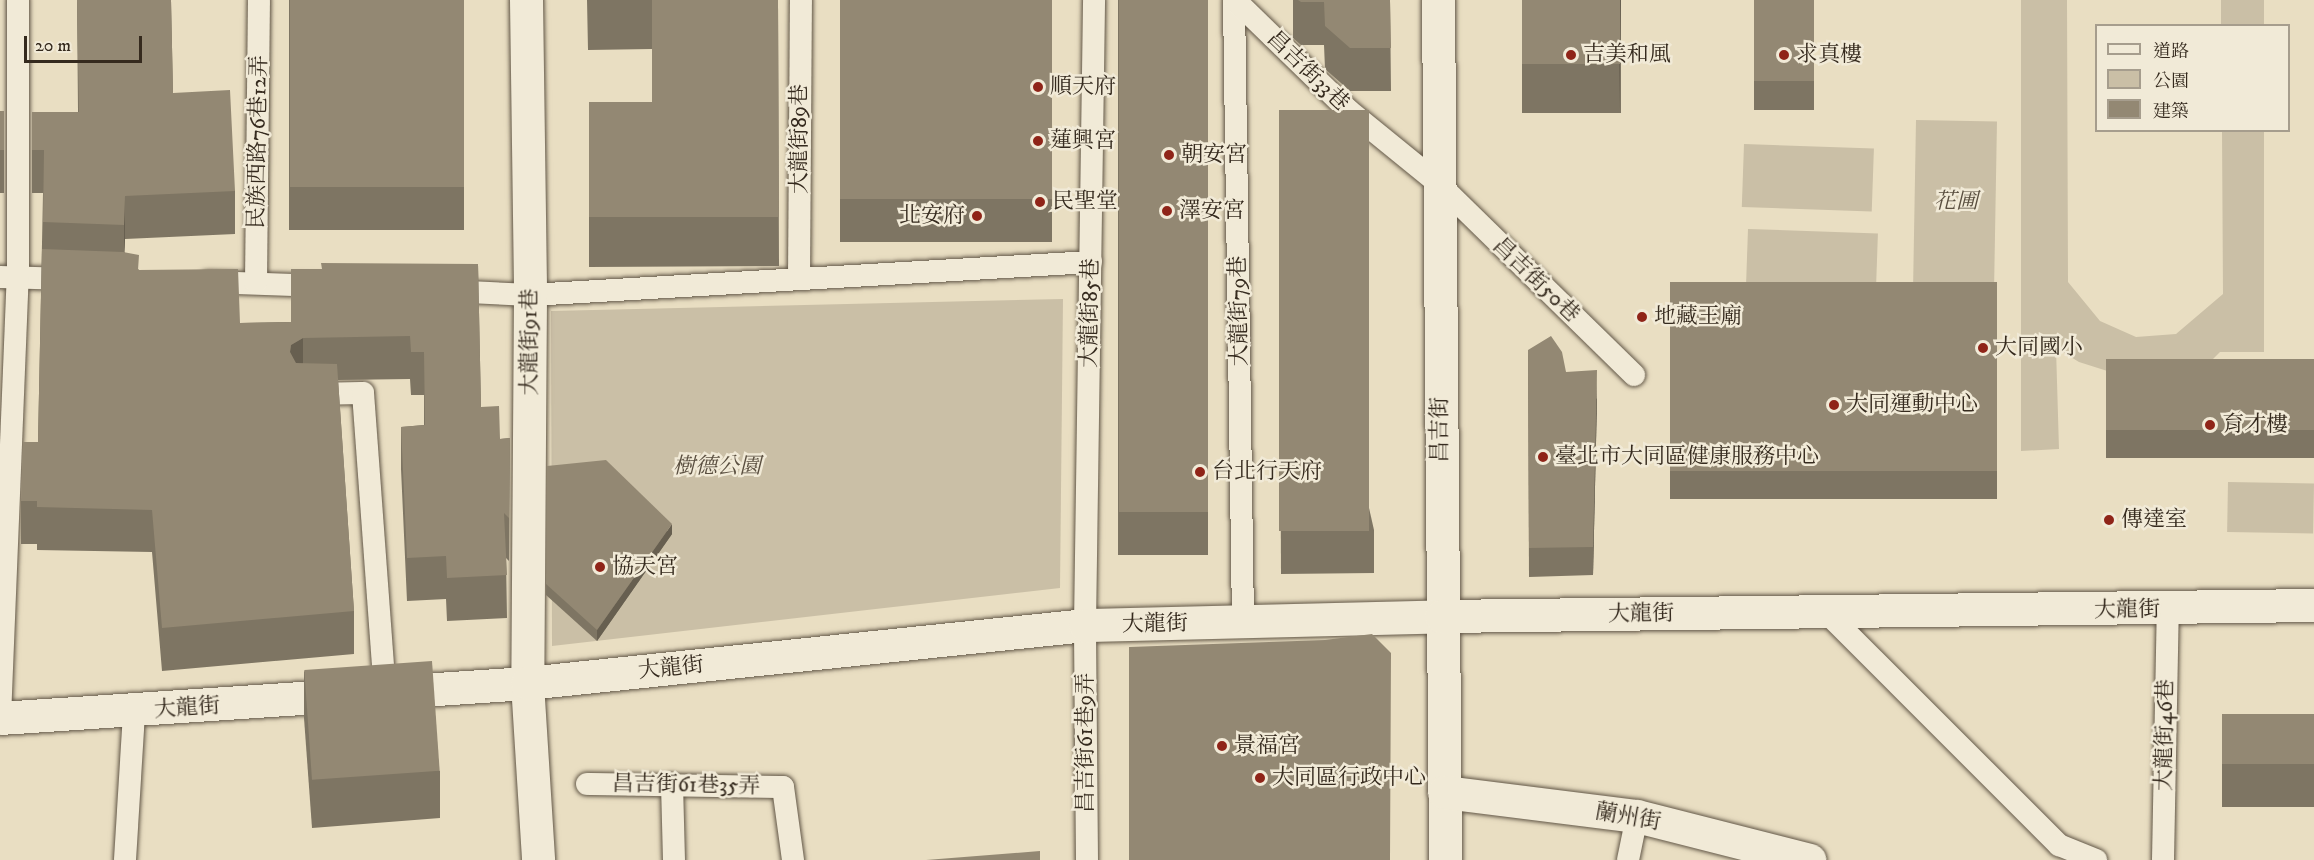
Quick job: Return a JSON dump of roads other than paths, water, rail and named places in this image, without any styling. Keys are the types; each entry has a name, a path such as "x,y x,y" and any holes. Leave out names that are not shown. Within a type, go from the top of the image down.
{"street":[{"name":"大龍街91巷","path":"526,0 530,295 527,683 538,860"},
{"name":"昌吉街","path":"1438,0 1441,616 1445,860"},
{"name":"大龍街","path":"0,718 134,712 527,683 1085,625 1441,616 2168,609 2314,605"},
{"name":"蘭州街","path":"1444,792 1637,816 1809,860"}],"lane":[{"path":"0,718 9,277 9,122 18,0"},
{"name":"民族西路76巷12弄","path":"256,283 259,0"},
{"name":"大龍街89巷","path":"799,278 801,0"},
{"name":"大龍街85巷","path":"1085,625 1094,0"},
{"name":"昌吉街33巷","path":"1234,0 1348,110 1439,184"},
{"name":"大龍街79巷","path":"1234,0 1243,621"},
{"name":"昌吉街50巷","path":"1439,184 1634,375"},
{"path":"423,290 530,295 1091,262"},
{"path":"9,277 89,279"},
{"path":"184,281 339,287"},
{"path":"303,394 363,393 385,694"},
{"name":"大龍街46巷","path":"2163,860 2168,609"},
{"path":"1826,612 2059,845 2096,860"},
{"name":"昌吉街61巷9弄","path":"1085,625 1086,860"},
{"path":"125,860 134,712"},
{"name":"昌吉街61巷35弄","path":"587,784 783,787 793,860"},
{"path":"672,784 674,860"},
{"path":"1628,860 1637,816"}],"place":[{"name":"吉美和風","path":"1571,55"},
{"name":"求真樓","path":"1784,55"},
{"name":"順天府","path":"1038,87"},
{"name":"蓮興宮","path":"1038,141"},
{"name":"朝安宮","path":"1169,155"},
{"name":"民聖堂","path":"1040,202"},
{"name":"澤安宮","path":"1167,211"},
{"name":"北安府","path":"977,216"},
{"name":"地藏王廟","path":"1642,317"},
{"name":"大同國小","path":"1983,348"},
{"name":"大同運動中心","path":"1834,405"},
{"name":"育才樓","path":"2210,425"},
{"name":"臺北市大同區健康服務中心","path":"1543,457"},
{"name":"台北行天府","path":"1200,472"},
{"name":"傳達室","path":"2109,520"},
{"name":"協天宮","path":"600,567"},
{"name":"景福宮","path":"1222,746"},
{"name":"大同區行政中心","path":"1260,778"}],"park label":[{"name":"花圃","path":"1956,202"},
{"name":"樹德公園","path":"717,467"}]}
